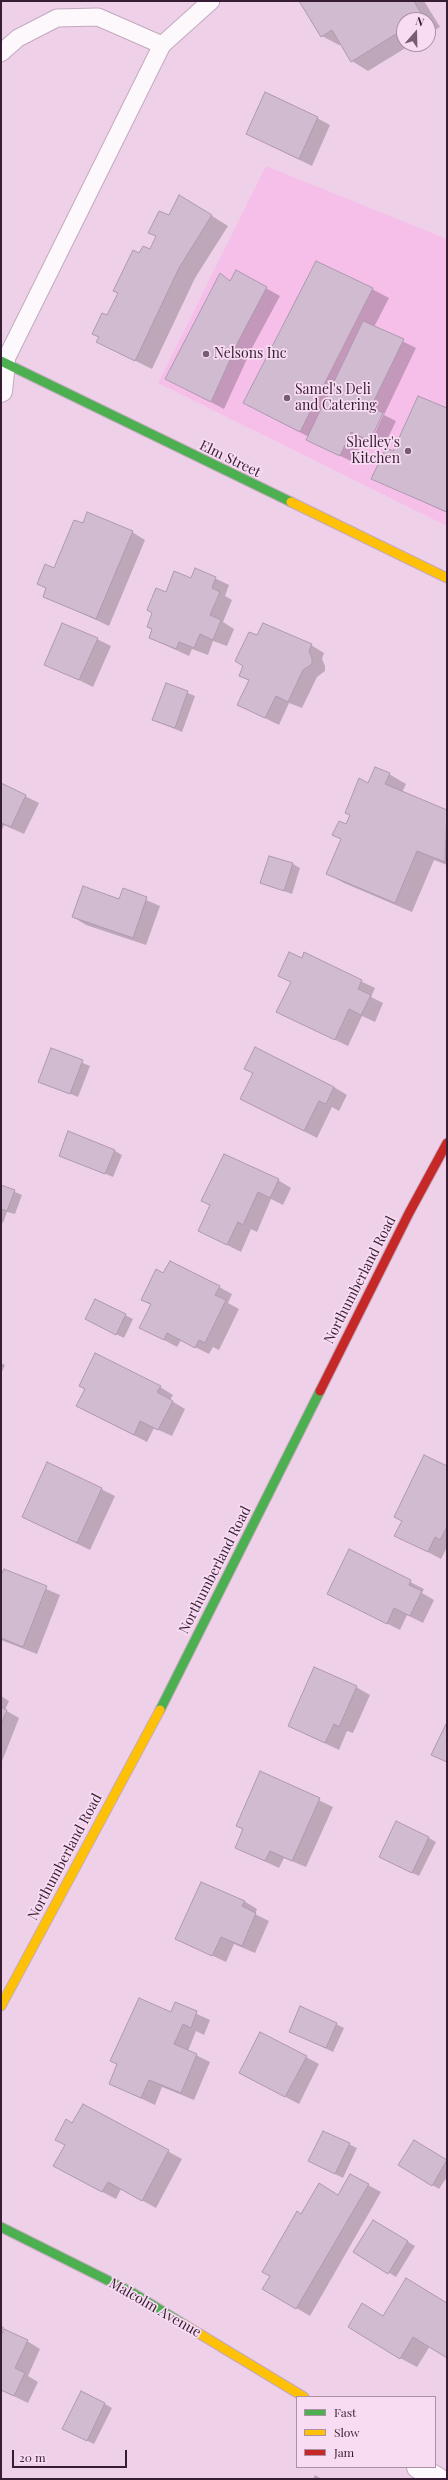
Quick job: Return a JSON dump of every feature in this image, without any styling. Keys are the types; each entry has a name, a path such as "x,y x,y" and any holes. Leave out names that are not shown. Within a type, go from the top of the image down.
{"street":[{"path":"1,391 2,362"},
{"name":"Elm Street","path":"2,362 447,578"},
{"name":"Northumberland Road","path":"1,2006 171,1688 406,1220 447,1143"},
{"name":"Malcolm Avenue","path":"1,2227 133,2293 302,2396"},
{"path":"420,2468 438,2479"}],"lane":[{"path":"2,362 162,45 211,1"},
{"path":"1,53 18,38 57,18 98,17 162,45"}],"shaded area":[{"path":"266,166 447,239 447,526 158,383"}],"building":[{"path":"299,1 414,1 420,12 396,12 396,34 351,62 332,30 321,37"},
{"path":"265,92 318,117 299,159 246,134"},
{"path":"179,195 212,215 179,268 135,361 96,342 99,337 92,334 102,313 107,315 118,293 113,291 133,250 139,253 143,246 150,249 156,236 148,233 159,211 169,215"},
{"path":"316,261 373,288 300,432 243,403"},
{"path":"236,270 267,287 239,340 211,402 165,379 220,273 230,281"},
{"path":"363,321 404,339 371,407 383,413 370,441 351,432 340,456 306,440"},
{"path":"418,396 447,408 447,512 371,479 386,448 393,451"},
{"path":"87,512 133,531 96,619 43,597 46,588 37,584 45,564 54,568 74,520 83,523"},
{"path":"195,568 216,577 212,588 220,592 210,615 221,620 213,640 200,634 194,648 179,642 176,649 149,638 152,629 147,627 152,613 147,610 156,588 166,592 174,571 191,578"},
{"path":"62,623 98,638 79,680 44,665"},
{"path":"263,623 312,644 309,651 312,658 312,664 303,670 288,702 276,696 265,718 237,705 249,680 239,676 243,666 235,661 249,632 257,635"},
{"path":"166,683 188,691 175,728 152,720"},
{"path":"375,767 390,773 385,784 447,810 445,862 417,851 395,903 326,874 341,839 332,835 339,821 346,824 350,815 345,813 359,778 368,783"},
{"path":"1,783 26,795 11,827 1,823"},
{"path":"269,856 293,863 284,891 260,883"},
{"path":"83,886 119,899 123,888 147,897 133,938 72,917"},
{"path":"289,952 302,958 304,952 362,980 358,989 371,995 361,1015 349,1009 335,1040 276,1012 291,982 278,976"},
{"path":"255,1047 334,1087 326,1104 319,1101 304,1131 240,1099 253,1073 244,1069"},
{"path":"51,1048 83,1060 70,1094 38,1082"},
{"path":"68,1131 115,1150 105,1174 59,1156"},
{"path":"224,1154 279,1179 270,1198 258,1192 243,1225 238,1222 227,1245 198,1231 210,1205 201,1201"},
{"path":"1,1185 15,1190 7,1211 1,1209"},
{"path":"170,1261 220,1286 215,1295 226,1300 205,1343 199,1340 195,1348 167,1333 164,1340 139,1328 151,1304 141,1300 156,1269 163,1273"},
{"path":"95,1299 126,1314 116,1335 85,1319"},
{"path":"95,1353 161,1386 157,1392 173,1401 158,1430 140,1421 134,1435 76,1406 85,1389 79,1386"},
{"path":"424,1455 447,1466 447,1527 440,1540 435,1537 428,1552 394,1536 402,1521 394,1517"},
{"path":"47,1462 102,1488 77,1543 22,1517"},
{"path":"349,1549 411,1580 409,1585 422,1591 410,1616 394,1608 387,1624 327,1594"},
{"path":"4,1569 47,1586 23,1647 1,1638 1,1575"},
{"path":"314,1667 357,1686 339,1727 334,1724 325,1743 288,1726"},
{"path":"1,1707 7,1710 1,1724"},
{"path":"447,1722 447,1762 431,1755"},
{"path":"260,1771 320,1798 292,1861 270,1851 265,1861 235,1848 243,1829 236,1826"},
{"path":"396,1821 429,1837 412,1873 379,1857"},
{"path":"201,1882 245,1901 242,1906 256,1913 242,1946 221,1937 212,1956 175,1939"},
{"path":"139,1998 171,2012 175,2002 197,2011 191,2028 183,2024 174,2044 197,2054 181,2093 149,2080 141,2098 109,2084 117,2064 110,2061"},
{"path":"300,2006 337,2023 326,2048 289,2032"},
{"path":"260,2032 307,2056 285,2097 239,2073"},
{"path":"83,2104 169,2150 142,2201 108,2182 102,2192 53,2166 65,2145 55,2140 66,2119 72,2123"},
{"path":"323,2131 350,2143 335,2174 308,2161"},
{"path":"414,2140 447,2160 432,2186 398,2165"},
{"path":"350,2174 369,2184 296,2309 262,2289 270,2276 262,2272 297,2211 301,2214 319,2183 338,2195"},
{"path":"373,2220 408,2241 388,2274 353,2252"},
{"path":"406,2278 447,2303 447,2358 413,2337 400,2359 348,2327 362,2303 383,2316"},
{"path":"4,2329 28,2340 15,2368 25,2373 14,2396 1,2390 1,2335"},
{"path":"81,2391 105,2403 87,2441 62,2429"}],"traffic: fast":[{"path":"1,361 291,502"},
{"path":"160,1710 320,1391"},
{"path":"1,2227 133,2293 185,2325"}],"traffic: slow":[{"path":"291,502 447,578"},
{"path":"1,2006 160,1710"},
{"path":"185,2325 302,2396"}],"traffic: jam":[{"path":"320,1391 409,1213 447,1143"}],"place":[{"name":"Nelsons Inc","path":"206,354"},
{"name":"Samel's Deli and Catering","path":"287,398"},
{"name":"Shelley's Kitchen","path":"408,451"}]}
